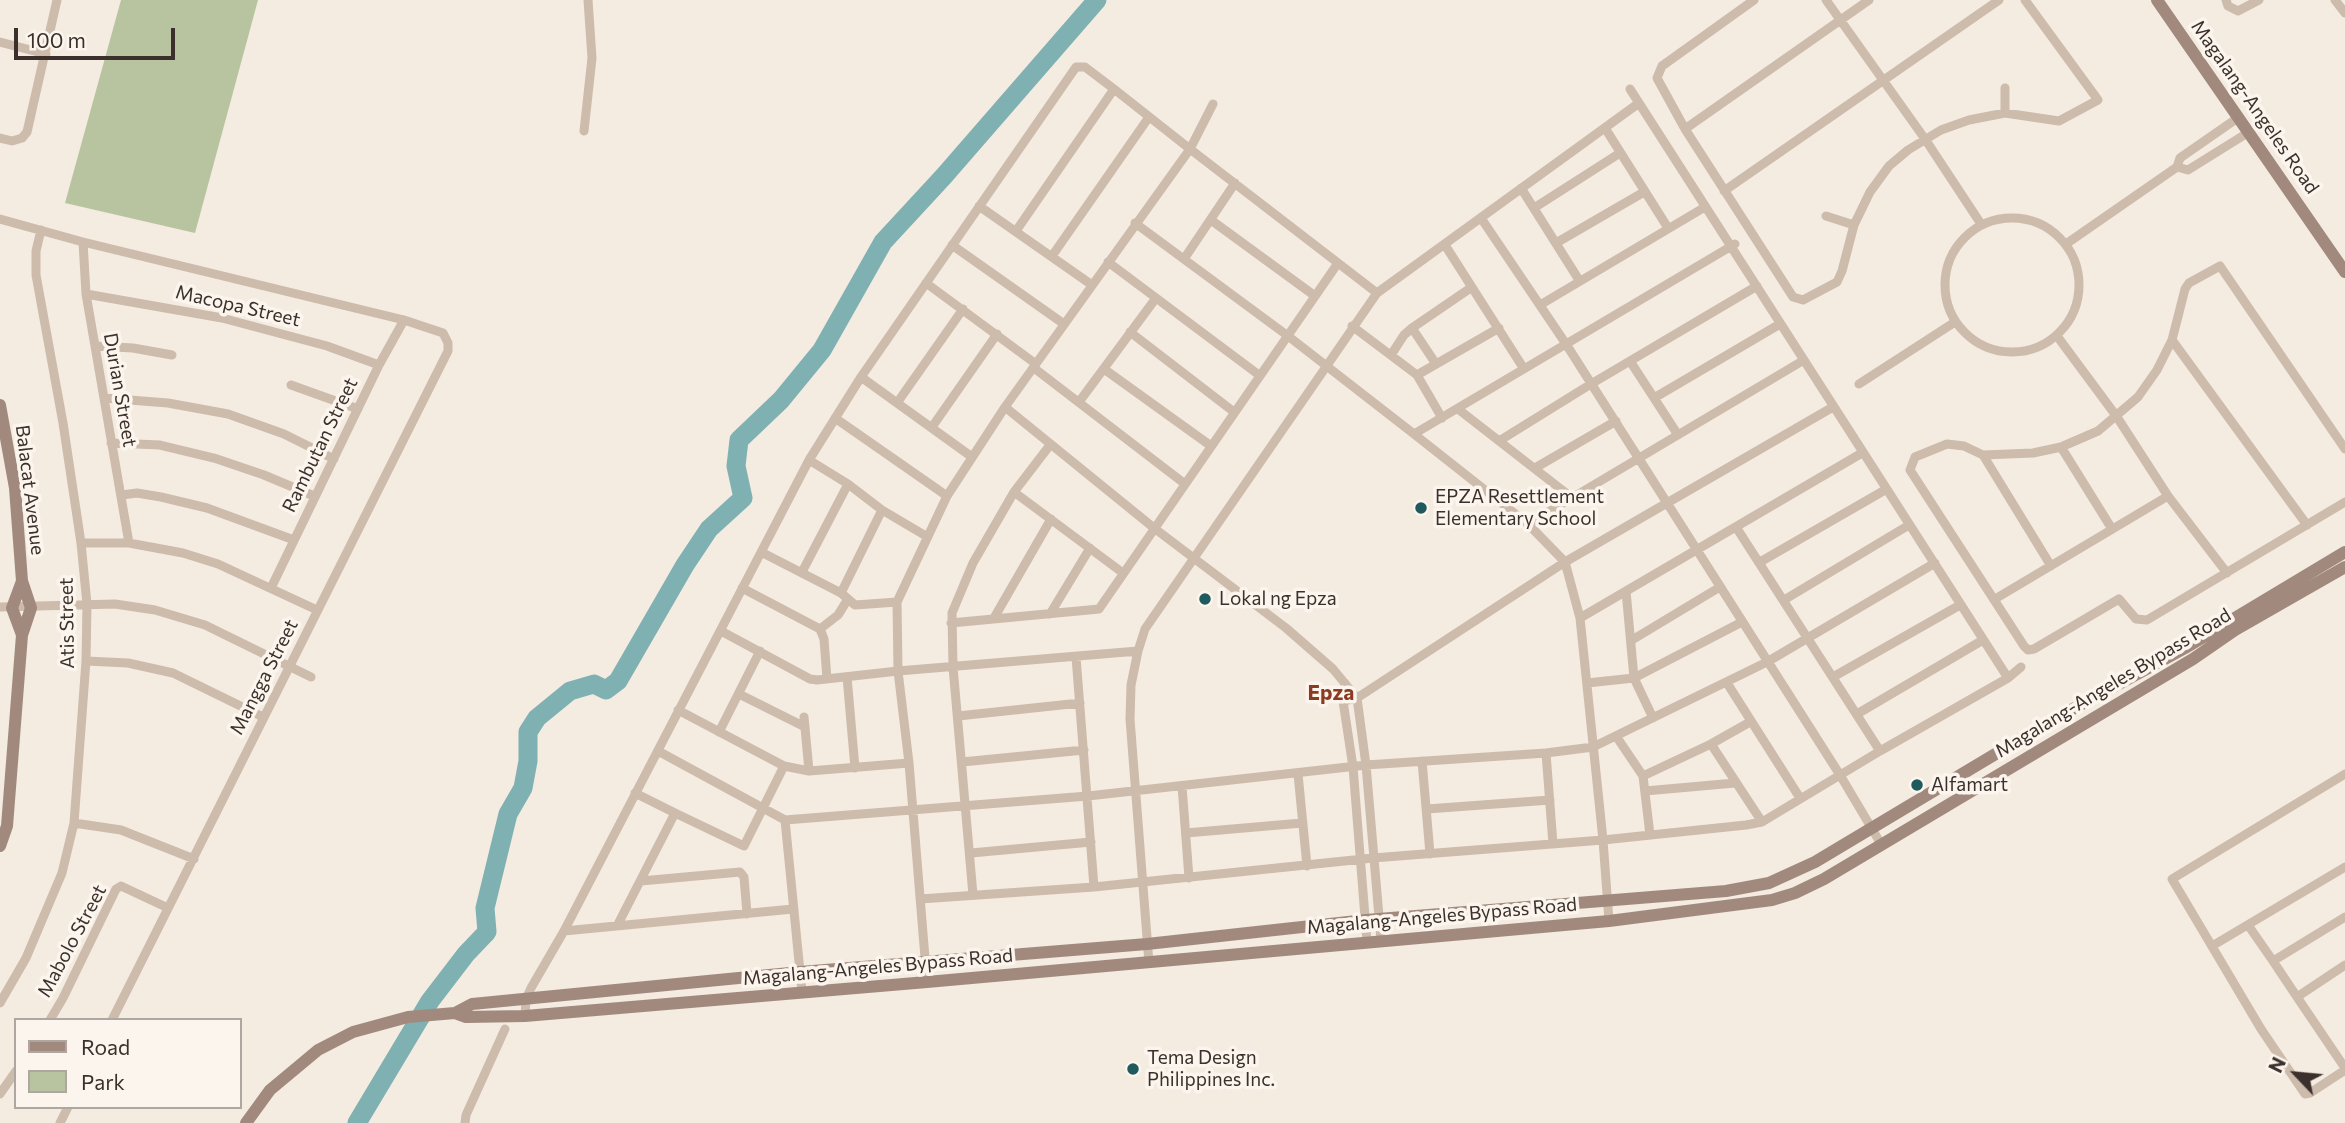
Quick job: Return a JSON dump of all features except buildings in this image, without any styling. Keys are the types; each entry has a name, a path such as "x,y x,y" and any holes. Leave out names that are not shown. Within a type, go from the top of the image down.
{"street":[{"path":"0,138 12,141 22,138 27,132 57,0"},
{"path":"583,131 592,58 588,0"},
{"path":"1754,0 1662,66 1658,73 1660,85 1685,129 1793,297 1798,299 1809,298 1838,282 1854,225 1870,192 1889,166 1908,150 1941,130 1969,120 2005,114 2059,121 2098,100 2025,0"},
{"path":"1826,0 1925,139 1981,224"},
{"path":"1685,129 1869,0"},
{"path":"1724,191 1999,0"},
{"name":"Magalang-Angeles Road","path":"2157,0 2345,272"},
{"path":"2226,0 2228,6 2238,11 2259,0"},
{"path":"2336,0 2345,13"},
{"path":"0,42 46,54"},
{"path":"525,1016 526,999 809,460 860,377 1076,66 1085,67 1115,89 1377,293"},
{"path":"2005,88 2005,114"},
{"path":"1016,231 1115,89"},
{"path":"1630,89 1733,245 1885,490 2008,678"},
{"path":"1149,963 1130,719 1131,685 1138,651 1152,618 1377,293 1639,103"},
{"path":"927,982 909,763 898,671 897,602 947,496 1004,407 1190,149 1213,104"},
{"path":"1052,256 1149,117"},
{"path":"2066,244 2177,167 2180,158 2239,117"},
{"path":"1605,128 1668,228"},
{"path":"2177,167 2188,170 2249,132"},
{"path":"1534,208 1620,153"},
{"path":"1184,259 1235,183"},
{"path":"1521,188 1578,280"},
{"path":"1556,243 1644,192"},
{"path":"979,206 1092,285"},
{"path":"1540,305 1705,206"},
{"path":"1826,216 1854,225"},
{"path":"2012,217 2046,226 2066,244 2074,257 2080,282 2077,303 2069,323 2057,336 2039,348 2015,354 1993,351 1966,336 1955,322 1946,302 1944,284 1948,263 1959,243 1981,224 2012,217"},
{"path":"1481,218 1616,422 1881,844"},
{"path":"0,219 83,242 404,320"},
{"path":"1211,220 1315,296"},
{"path":"1135,223 1414,433 1528,524 1565,562 1580,618 1603,841 1608,921"},
{"name":"Atis Street","path":"0,1003 36,935 61,873 74,822 86,661 87,604 81,543 63,423 36,275 36,251 41,230"},
{"name":"Durian Street","path":"83,242 86,294 130,543"},
{"path":"952,245 1064,324"},
{"path":"1445,245 1524,369"},
{"path":"1414,433 1733,245"},
{"path":"1108,262 1259,375"},
{"path":"951,623 1099,609 1338,264"},
{"path":"2345,449 2220,265 2189,283 2185,289 2172,340 2157,370 2117,416 2098,430 2061,447 2033,453 1983,455 1964,446 1947,444 1914,457 1910,470 2028,650 2119,599 2136,619 2147,620 2345,502"},
{"path":"926,283 997,334 1185,484"},
{"path":"1499,441 1757,286"},
{"path":"1391,355 1412,328 1472,287"},
{"name":"Macopa Street","path":"86,294 222,318 327,346 379,365"},
{"path":"1079,402 1156,298"},
{"path":"897,403 963,309"},
{"name":"Mangga Street","path":"113,1018 448,351 447,337 443,333 404,320"},
{"name":"Rambutan Street","path":"271,588 379,365 404,320"},
{"path":"1858,384 1955,322"},
{"path":"1654,398 1780,324"},
{"path":"1352,326 1417,375 1442,418"},
{"path":"1412,328 1436,364"},
{"path":"1417,375 1499,328"},
{"path":"1130,332 1234,412"},
{"path":"932,427 997,334"},
{"path":"2057,336 2117,416 2168,496 2227,573"},
{"path":"2172,340 2307,526"},
{"path":"95,346 133,348 172,355"},
{"path":"1528,524 1804,360"},
{"path":"1630,361 1678,435"},
{"path":"1104,369 1212,446"},
{"path":"860,377 972,457"},
{"path":"291,385 358,409"},
{"path":"104,398 168,404 228,414 284,434 334,460"},
{"name":"Balacat Avenue","path":"0,405 15,488 22,580 31,608"},
{"path":"1004,407 1154,528 1286,628 1334,669 1357,698 1366,765 1381,940"},
{"path":"1343,701 1357,698 1565,562 1833,407"},
{"path":"1458,409 1572,497"},
{"path":"835,418 947,496"},
{"path":"1535,468 1616,422"},
{"path":"111,443 160,446 214,458 314,496"},
{"path":"973,895 951,623 973,563 1014,492 1050,445"},
{"path":"2061,447 2112,529"},
{"path":"1580,618 1862,453"},
{"path":"1983,455 2051,566"},
{"path":"809,460 848,484 882,510 926,536"},
{"path":"802,572 848,484"},
{"path":"1760,562 1885,490"},
{"path":"1014,492 1124,573"},
{"path":"122,495 149,495 207,508 293,540"},
{"path":"1995,599 2168,496"},
{"path":"820,629 838,615 882,510"},
{"path":"994,618 1051,519"},
{"path":"1784,600 1909,525"},
{"path":"1736,527 1880,751"},
{"path":"81,543 130,543 183,553 218,564 317,610"},
{"path":"1050,614 1090,548"},
{"path":"761,552 802,572 857,606 897,602"},
{"name":"Magalang-Angeles Bypass Road","path":"246,1123 270,1090 318,1051 353,1032 408,1017 451,1013 472,1004 800,972 1147,944 1366,920 1726,891 1769,883 1796,872 2049,722 2195,642 2345,552"},
{"path":"658,751 785,820 1088,796 1366,765 1546,753 1593,747 1767,662 1935,563"},
{"name":"Magalang-Angeles Bypass Road","path":"451,1013 466,1017 525,1016 927,982 1608,921 1750,905 1772,900 1795,893 1824,879 2193,659 2235,630 2345,567"},
{"name":"Balacat Avenue","path":"6,608 22,580"},
{"path":"1632,640 1720,587"},
{"path":"742,588 820,629 824,639 827,679"},
{"path":"1626,591 1634,678 1653,718"},
{"path":"6,608 115,604 155,610 205,625 311,677"},
{"path":"1833,677 1959,605"},
{"path":"6,608 22,635"},
{"path":"0,846 6,826 22,635 31,608"},
{"path":"1587,683 1634,678 1742,622"},
{"path":"720,631 810,679 1138,651"},
{"path":"1857,713 1983,640"},
{"path":"719,732 760,651"},
{"path":"1076,657 1094,887"},
{"path":"86,661 128,663 173,673 263,717"},
{"path":"919,899 1142,883 1373,858 1603,841 1762,822 2008,678 2021,667"},
{"path":"847,677 855,768"},
{"path":"1345,683 1343,701 1353,767 1367,942"},
{"path":"1727,683 1800,798"},
{"path":"739,694 804,722 809,771"},
{"path":"958,716 1080,703"},
{"path":"677,710 784,766 809,771 909,763"},
{"path":"1643,776 1750,722"},
{"path":"1616,736 1643,776 1650,835"},
{"path":"1711,744 1762,822"},
{"path":"962,762 1084,750"},
{"path":"1546,753 1553,844"},
{"path":"1423,761 1430,855"},
{"path":"635,793 744,846 784,766"},
{"path":"1298,774 1307,866"},
{"path":"2248,925 2345,1069 2310,1093 2305,1094 2262,1029 2172,879 2345,774"},
{"path":"1645,791 1735,783"},
{"path":"1182,786 1189,878"},
{"path":"1427,809 1550,800"},
{"path":"617,926 675,813"},
{"path":"785,820 802,992"},
{"path":"74,822 121,830 194,859"},
{"path":"1186,833 1302,823"},
{"path":"971,853 1091,842"},
{"path":"2212,946 2345,867"},
{"path":"640,881 740,872 744,877 747,914"},
{"name":"Mabolo Street","path":"51,1018 116,889 121,886 168,908"},
{"path":"564,930 793,909"},
{"path":"2273,961 2345,917"},
{"path":"2297,997 2345,965"},
{"path":"465,1123 466,1115 505,1029"},
{"path":"0,1094 14,1074"}],"green space":[{"path":"121,0 258,0 195,233 65,203"}],"waterway":[{"path":"357,1123 430,1001 466,954 487,932 485,908 508,814 523,788 528,761 528,732 537,718 570,691 594,684 606,690 618,681 709,529 743,498 736,466 739,440 781,400 822,350 883,242 1097,0"}],"place":[{"name":"EPZA Resettlement Elementary School","path":"1421,508"},
{"name":"Lokal ng Epza","path":"1205,599"},
{"name":"Alfamart","path":"1917,785"},
{"name":"Tema Design Philippines Inc.","path":"1133,1069"}],"district":[{"name":"Epza","path":"1331,693"}]}
